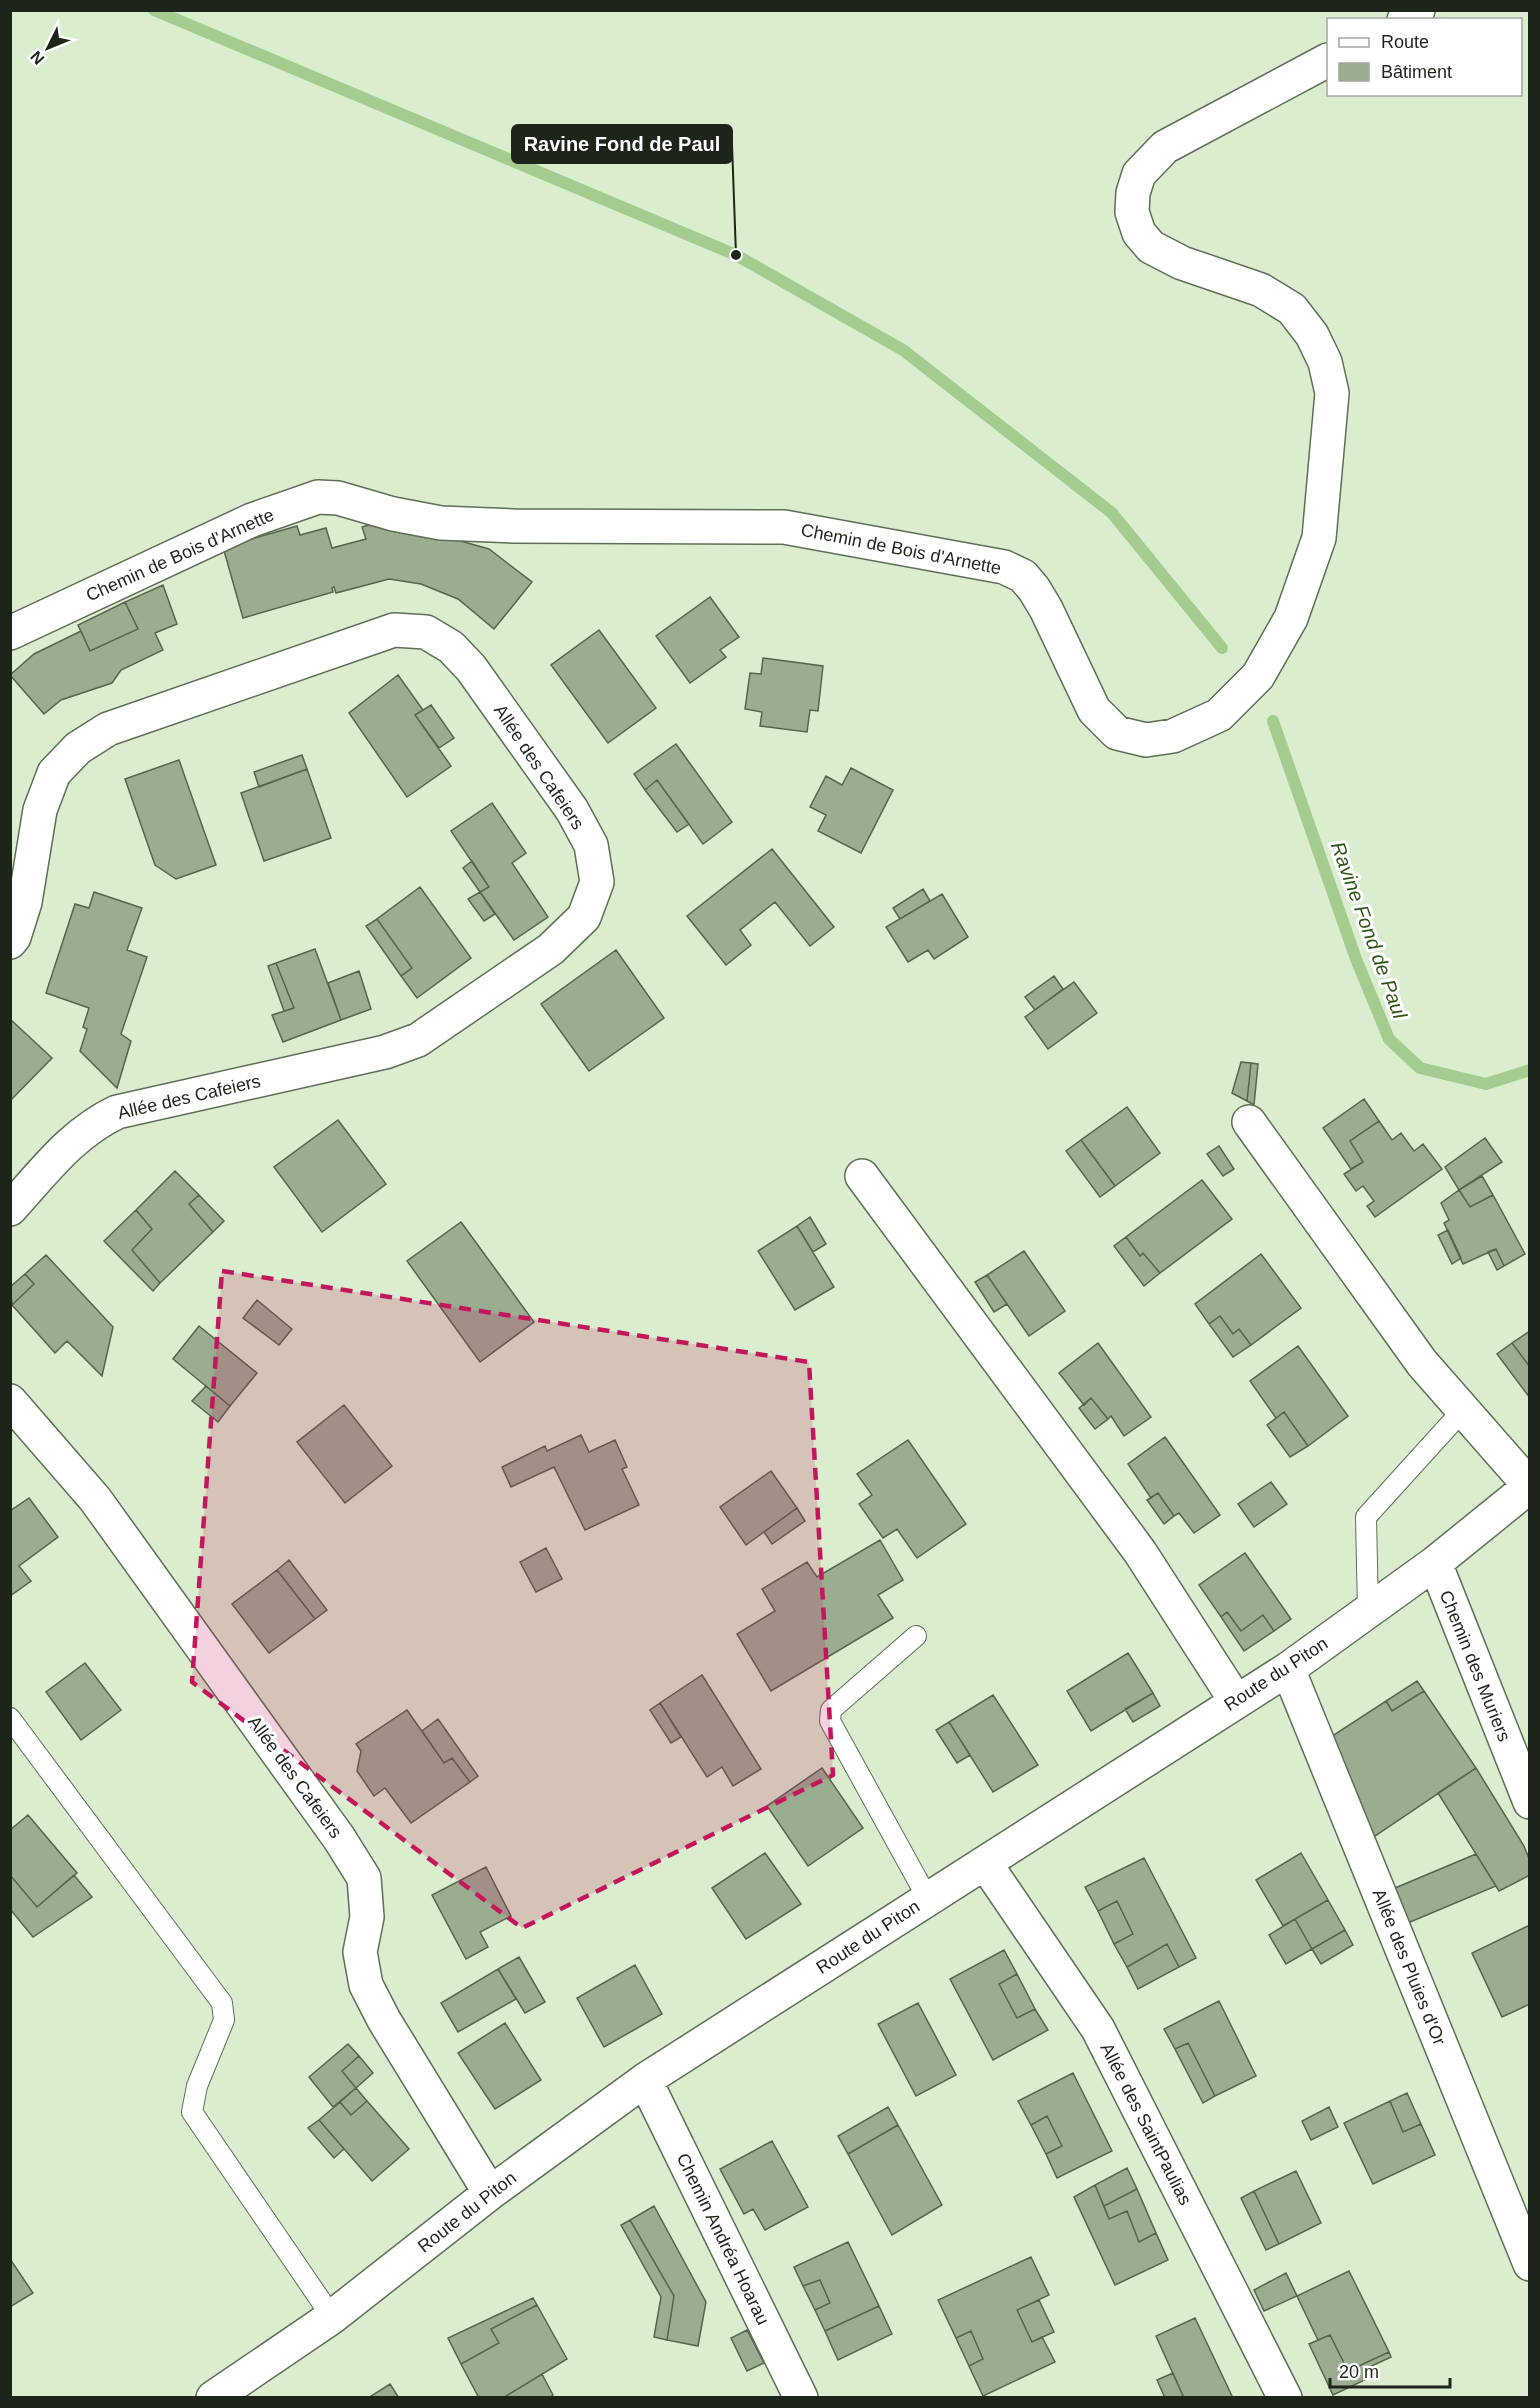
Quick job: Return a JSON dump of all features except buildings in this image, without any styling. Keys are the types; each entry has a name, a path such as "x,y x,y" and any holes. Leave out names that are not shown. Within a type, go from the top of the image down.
{"street":[{"name":"Chemin de Bois d'Arnette","path":"10,633 252,520 318,497 338,498 393,514 441,522 514,526 784,526 1004,567 1023,576 1046,609 1094,710 1117,733 1146,740 1173,736 1219,715 1257,676 1291,618 1318,538 1332,393 1325,362 1317,344 1292,309 1261,290 1182,263 1151,247 1139,233 1132,212 1133,193 1139,174 1165,147 1327,61"},
{"name":"Allée des Cafeiers","path":"10,942 14,937 26,902 40,810 54,774 78,748 108,729 394,630 426,632 451,647 471,668 572,810 591,845 597,882 584,917 551,949 418,1040 385,1052 117,1112 97,1121 77,1135 10,1209"},
{"path":"1248,1122 1422,1363 1530,1486"},
{"path":"862,1176 1140,1552 1236,1701"},
{"name":"Allée des Cafeiers","path":"10,1401 95,1499 339,1838 364,1878 367,1917 360,1952 366,1984 384,2020 490,2193"},
{"name":"Route du Piton","path":"213,2397 332,2317 490,2193 645,2080 1288,1669 1434,1563 1530,1486"},
{"name":"Chemin des Muriers","path":"1434,1563 1530,1802"},
{"name":"Allée des Pluies d'Or","path":"1288,1669 1530,2264"},
{"name":"Allée des SaintPaulias","path":"985,1863 1098,2029 1285,2397"},
{"name":"Chemin Andréa Hoarau","path":"645,2080 801,2397"}],"lane":[{"path":"1368,1611 1366,1517 1463,1410"},
{"path":"916,1636 831,1710 829,1715 830,1721 928,1899"},
{"path":"10,1718 222,2003 225,2020 196,2086 192,2112 332,2317"}],"highlighted area":[{"path":"222,1271 809,1362 833,1775 522,1928 192,1682"}],"waterway":[{"name":"Ravine Fond de Paul","path":"154,10 736,255 903,350 1112,513 1222,648"},
{"name":"Ravine Fond de Paul","path":"1273,721 1356,959 1389,1039 1420,1068 1486,1084 1530,1070"}],"place":[{"name":"Ravine Fond de Paul","path":"736,255"}]}
